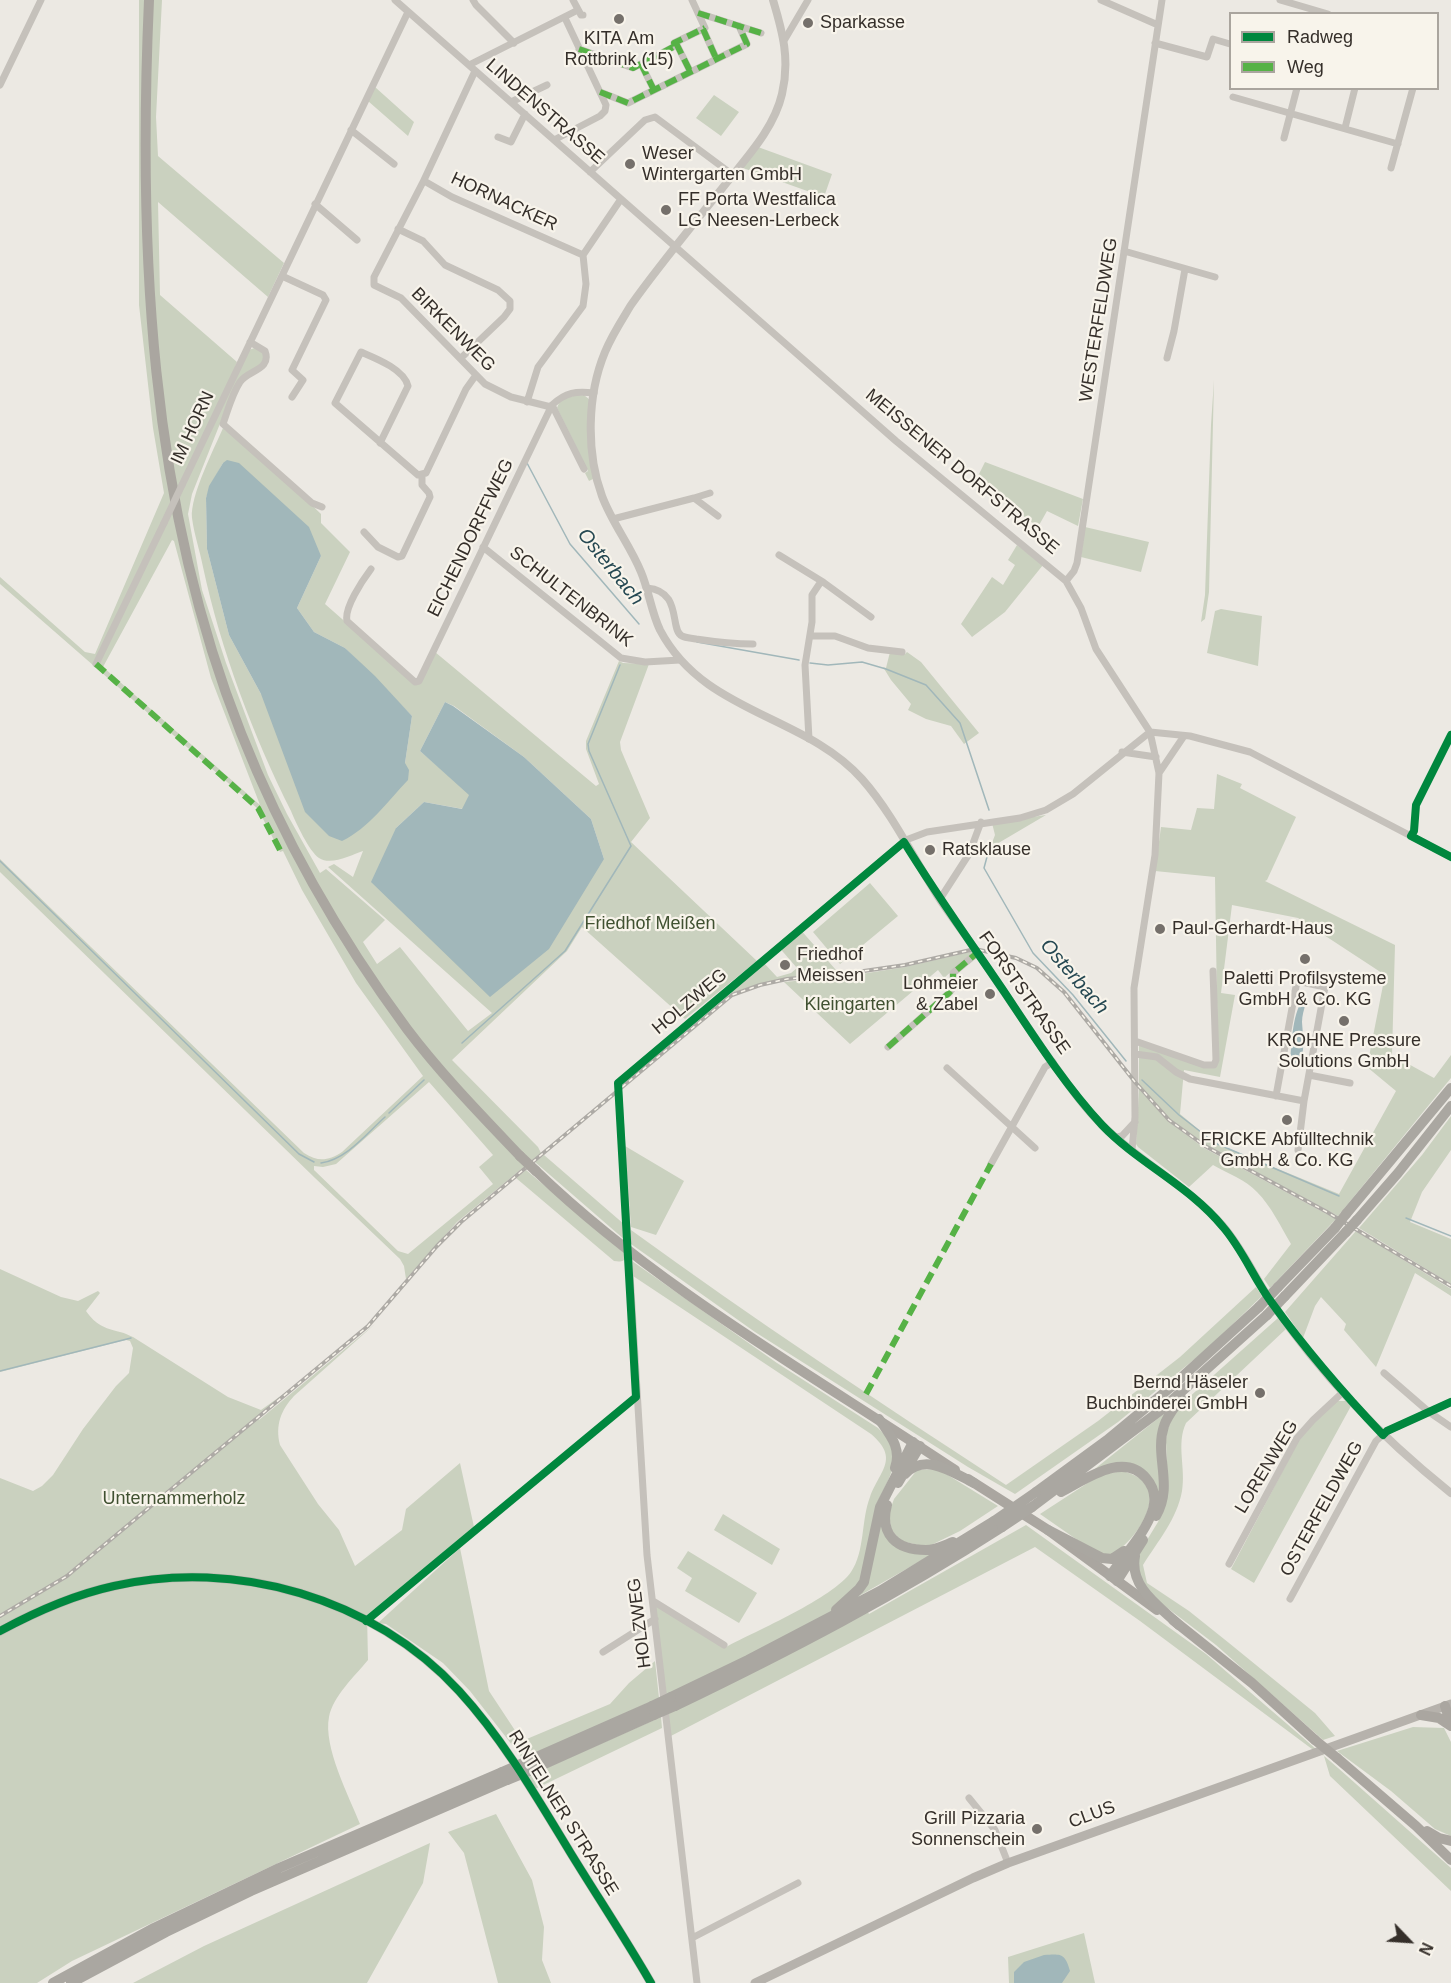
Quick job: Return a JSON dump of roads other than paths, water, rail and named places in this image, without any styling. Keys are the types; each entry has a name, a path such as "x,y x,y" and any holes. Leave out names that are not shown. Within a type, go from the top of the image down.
{"highway":[{"path":"53,1983 154,1928 279,1868 527,1767 673,1702 832,1627 944,1564 998,1524 1042,1497 1161,1410 1193,1382 1263,1311 1278,1287 1335,1228 1451,1088"},
{"path":"879,1419 891,1435 896,1448 897,1463 895,1482 887,1505 885,1522 887,1531 894,1541 905,1548 928,1550 998,1524 1032,1507 1107,1440 1263,1311 1286,1296 1398,1173 1451,1106"},
{"path":"1114,1578 1159,1513 1163,1500 1165,1472 1161,1438 1163,1428 1173,1409 1193,1382"},
{"path":"819,1624 853,1595 864,1581 877,1517 916,1444"},
{"path":"895,1482 914,1467 930,1463 974,1483"},
{"path":"1042,1497 1109,1468 1122,1467 1143,1474 1152,1486 1154,1506 1134,1549 1133,1566 1140,1587 1179,1625"},
{"path":"1048,1530 1102,1558 1112,1559 1134,1549"},
{"path":"673,1702 880,1591 938,1557 973,1533"},
{"path":"71,1983 166,1932 251,1891 504,1776"}],"main road":[{"path":"149,0 146,172 150,295 155,360 168,459 185,549 200,610 240,732 278,817 302,864 350,946 408,1030 440,1069 520,1156 594,1224 689,1296 1048,1530 1179,1625 1252,1683 1416,1826 1451,1860"},
{"name":"RINTELNER STRASSE","path":"0,1631 46,1607 95,1591 140,1581 187,1577 237,1580 276,1587 313,1597 366,1620 411,1648 443,1675 459,1690 494,1732 651,1983"},
{"path":"1448,1705 1451,1726"},
{"name":"CLUS","path":"755,1983 1008,1863 1448,1705"},
{"path":"1421,1715 1439,1718 1451,1726"},
{"path":"1416,1826 1439,1838 1451,1841"}],"street":[{"path":"0,85 42,0"},
{"name":"LINDENSTRASSE","path":"395,0 675,248"},
{"path":"473,0 514,43"},
{"path":"469,65 565,18 581,13 573,0"},
{"path":"692,0 716,58"},
{"name":"FORSTSTRASSE","path":"773,0 785,39 786,67 783,92 778,108 760,140 636,298 615,330 603,358 594,393 592,450 598,482 612,519 640,569 659,628 680,660 708,686 728,699 809,740 839,759 862,779 940,899 1053,1062 1103,1126 1132,1150"},
{"path":"785,39 808,0"},
{"path":"1101,0 1158,25"},
{"name":"WESTERFELDWEG","path":"1066,581 1077,563 1162,0"},
{"path":"1280,0 1293,2 1313,11"},
{"name":"IM HORN","path":"96,664 408,12"},
{"path":"698,13 761,33"},
{"path":"554,140 600,116 605,111 606,105 565,18"},
{"path":"600,92 628,103 747,44 739,26"},
{"path":"579,49 633,68 703,29"},
{"path":"1155,43 1207,57 1213,39 1229,44"},
{"path":"675,44 690,71"},
{"path":"641,64 654,90"},
{"name":"HORNACKER","path":"475,70 424,180 452,196 583,255"},
{"path":"511,102 548,85"},
{"path":"1284,138 1297,90"},
{"path":"1345,128 1354,90"},
{"path":"1392,168 1412,90"},
{"path":"1233,97 1398,144"},
{"path":"498,137 511,142 525,114"},
{"path":"590,172 645,120 655,117 660,118 733,175"},
{"path":"351,130 394,164"},
{"name":"BIRKENWEG","path":"424,180 374,278 374,285 401,298 476,375 496,391 527,402 551,406"},
{"path":"527,402 538,367 583,306 586,284 583,255 621,199"},
{"path":"315,204 357,240"},
{"path":"398,229 423,241 445,265 498,290 510,301 510,309 504,317 461,358"},
{"name":"MEISSENER DORFSTRASSE","path":"675,248 940,479 1066,581 1081,608 1096,649 1150,732 1159,773 1155,855 1134,988 1135,1122 1132,1150"},
{"path":"1124,251 1215,277"},
{"path":"1167,358 1185,269"},
{"path":"282,276 323,295 326,300 292,370 303,380 292,396"},
{"path":"250,342 265,351 267,360 264,365 241,381 223,424 312,503 322,507"},
{"path":"380,443 408,386 407,381 387,364 361,352 335,403 380,443 418,475 426,473 466,389 476,375"},
{"path":"584,469 551,406 572,392 594,393"},
{"name":"EICHENDORFFWEG","path":"371,569 362,581 346,615 347,621 415,682 419,681 551,406"},
{"path":"364,532 378,547 398,557 402,556 430,497 422,485 422,475"},
{"path":"612,519 710,493"},
{"path":"694,498 718,516"},
{"name":"SCHULTENBRINK","path":"483,547 621,658 645,662 680,660"},
{"path":"779,555 823,582 871,617"},
{"path":"809,740 805,665 810,636 812,595 823,582"},
{"path":"646,588 664,593 676,621 677,631 682,636 721,644 753,644"},
{"path":"810,636 835,636 868,648 902,652"},
{"path":"904,842 927,832 981,822 1020,818 1046,810 1073,794 1122,752 1150,732 1184,736 1250,752 1451,857"},
{"path":"1159,773 1184,736"},
{"path":"1122,752 1155,757"},
{"path":"940,899 962,868 981,822"},
{"name":"HOLZWEG","path":"628,1242 618,1083 904,842"},
{"path":"888,1047 949,993 953,988 952,978 955,970 977,953"},
{"path":"1135,1041 1204,1065 1214,1065 1216,1060 1213,971"},
{"path":"1276,1095 1297,981 1325,987 1304,1101 1298,1150"},
{"path":"1135,1054 1157,1057 1176,1072 1190,1079 1304,1101"},
{"path":"991,1164 1045,1067 1053,1062"},
{"path":"947,1068 1035,1148"},
{"path":"1309,1075 1350,1083"},
{"path":"1116,1137 1122,1136 1135,1122"},
{"path":"1132,1150 1197,1200 1224,1227 1261,1283 1270,1301 1342,1393 1383,1435 1451,1493"},
{"name":"HOLZWEG","path":"629,1258 642,1485 653,1601 697,1983"},
{"path":"1384,1373 1429,1413 1451,1427"},
{"name":"LORENWEG","path":"1229,1564 1297,1438 1342,1393"},
{"path":"1383,1435 1451,1402"},
{"name":"OSTERFELDWEG","path":"1290,1599 1377,1441 1383,1435"},
{"path":"653,1601 724,1645"},
{"path":"603,1652 655,1619"},
{"path":"969,1798 995,1830 1008,1863"},
{"path":"692,1938 798,1883"}],"water":[{"path":"227,460 239,463 309,527 321,556 297,608 314,632 345,648 412,716 405,763 409,770 408,780 369,822 342,841 329,836 305,812 261,694 229,635 207,549 206,498 209,486"},
{"path":"445,702 524,757 591,819 604,859 549,949 490,997 371,882 396,828 424,802 462,809 469,795 420,751"},
{"path":"1303,999 1306,1003 1302,1020 1303,1052 1297,1068 1290,1067 1292,1041 1296,1013"},
{"path":"1044,1955 1062,1956 1066,1961 1070,1971 1062,1983 1014,1983 1014,1972 1024,1962"}],"waterway":[{"name":"Osterbach","path":"527,463 570,544 639,624"},
{"name":"Osterbach","path":"697,642 799,660"},
{"name":"Osterbach","path":"810,663 828,665 862,662 926,685 960,723 989,810"},
{"path":"462,1043 565,951 631,846 588,744 620,665"},
{"name":"Osterbach","path":"991,842 984,868 1033,953 1073,995 1126,1061"},
{"path":"0,861 299,1154 314,1162"},
{"path":"389,1113 424,1080"},
{"name":"Osterbach","path":"1142,1080 1179,1115 1215,1143 1339,1196"},
{"path":"321,1163 330,1161 348,1151 385,1117"},
{"name":"Osterbach","path":"1406,1218 1451,1236"},
{"path":"0,1371 131,1338"}],"railway":[{"path":"0,1616 67,1576 368,1326 437,1246 461,1222 732,995 760,985 787,979 905,965 975,949 1016,958 1037,968 1064,992 1135,1082 1169,1120 1205,1146 1327,1212 1451,1286"}],"place":[{"name":"KITA Am Rottbrink (15)","path":"619,19"},
{"name":"Sparkasse","path":"808,23"},
{"name":"Weser Wintergarten GmbH","path":"630,164"},
{"name":"FF Porta Westfalica LG Neesen-Lerbeck","path":"666,210"},
{"name":"Ratsklause","path":"930,850"},
{"name":"Paul-Gerhardt-Haus","path":"1160,929"},
{"name":"Paletti Profilsysteme GmbH & Co. KG","path":"1305,959"},
{"name":"Friedhof Meissen","path":"785,965"},
{"name":"Lohmeier & Zabel","path":"990,994"},
{"name":"KROHNE Pressure Solutions GmbH","path":"1344,1021"},
{"name":"FRICKE Abfülltechnik GmbH & Co. KG","path":"1287,1120"},
{"name":"Bernd Häseler Buchbinderei GmbH","path":"1260,1393"},
{"name":"Grill Pizzaria Sonnenschein","path":"1037,1829"}],"park label":[{"name":"Friedhof Meißen","path":"650,924"},
{"name":"Kleingarten","path":"850,1005"},
{"name":"Unternammerholz","path":"174,1499"}]}
